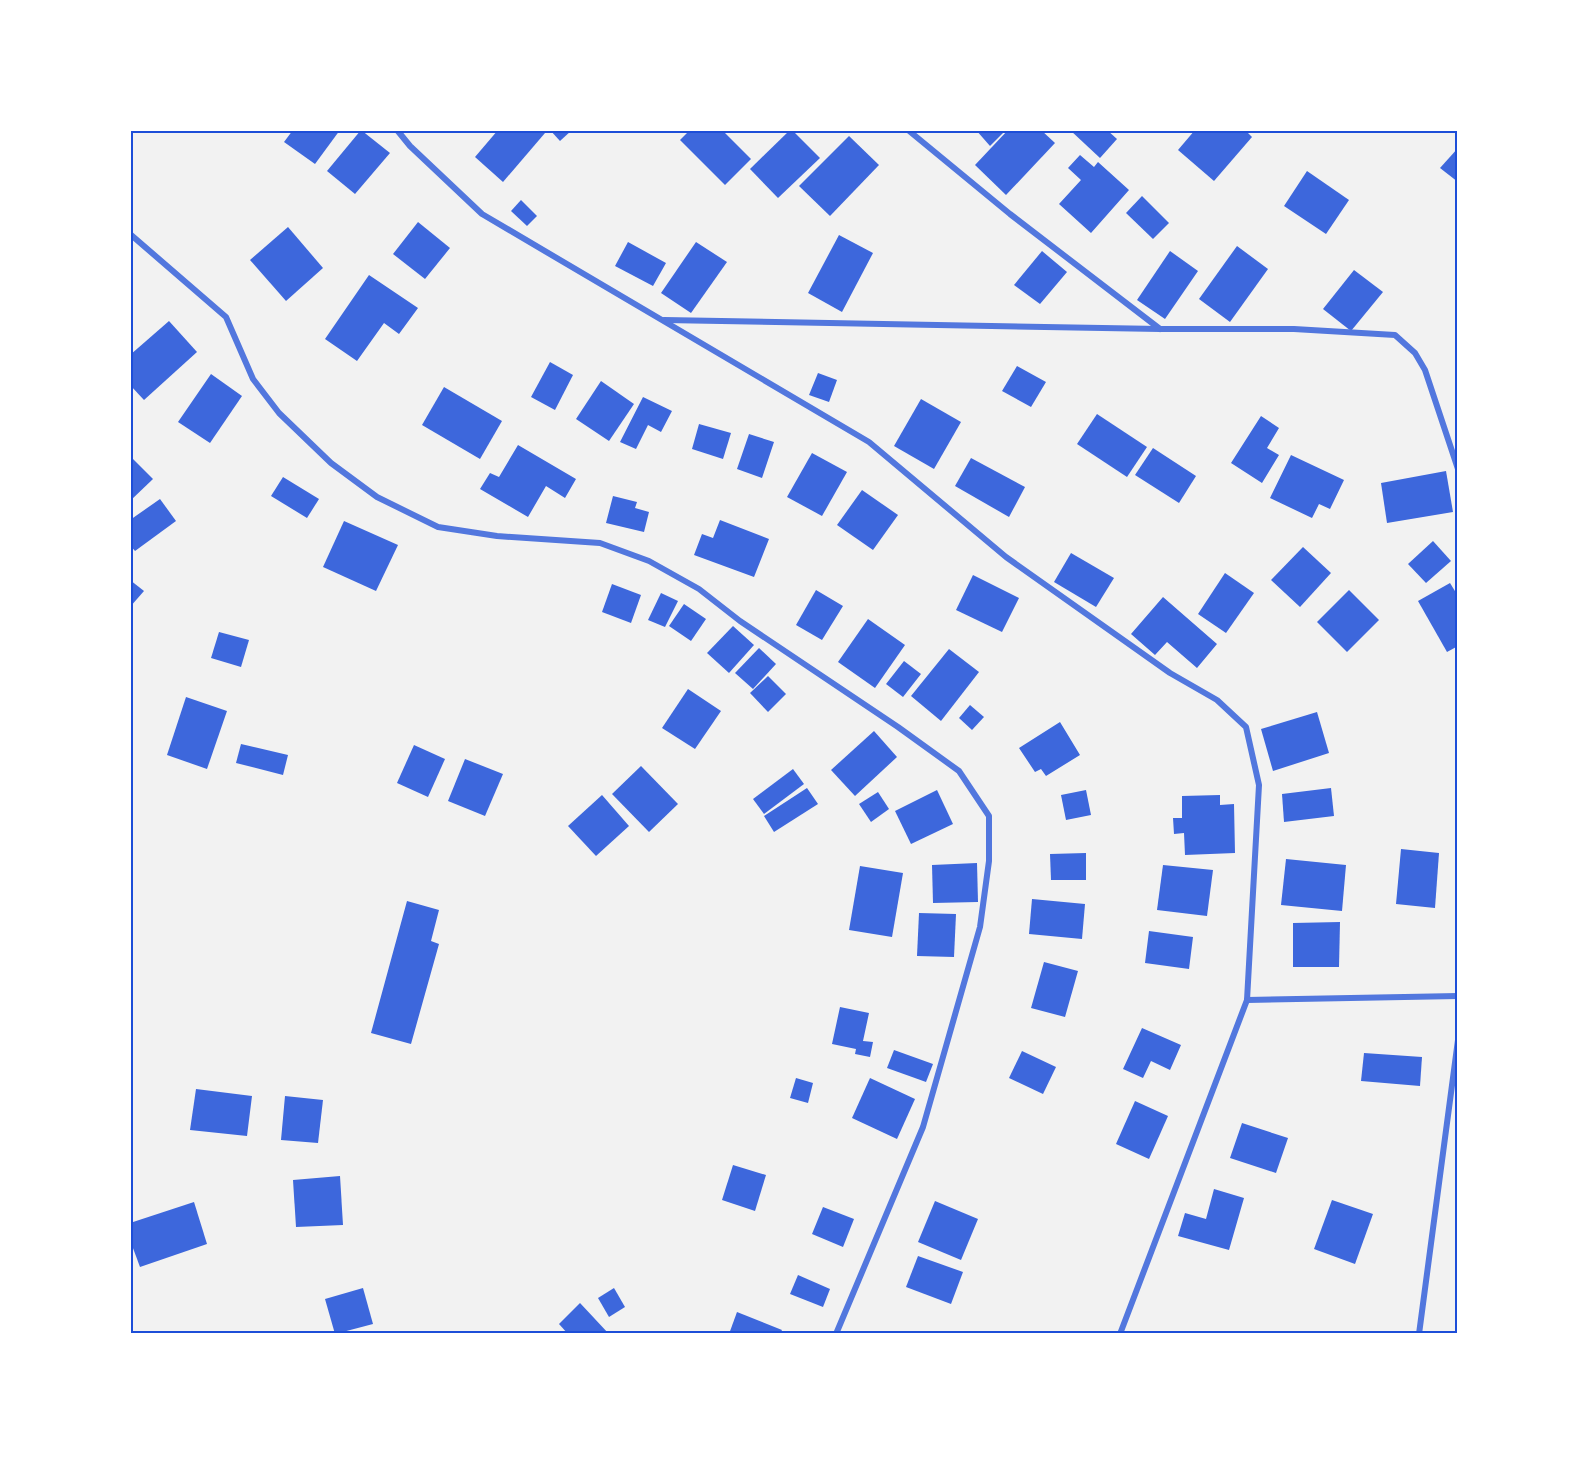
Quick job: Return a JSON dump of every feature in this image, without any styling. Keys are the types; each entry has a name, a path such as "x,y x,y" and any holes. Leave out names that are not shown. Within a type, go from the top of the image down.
{"street":[{"path":"397,130 410,146 482,213 869,442 1006,557 1170,673 1217,700 1246,727 1259,784 1247,1000 1120,1334"},
{"path":"908,130 1010,214 1160,329"},
{"path":"130,234 226,317 253,380 279,413 331,463 377,496 438,527 497,536 600,543 649,561 699,589 740,621 898,727 959,771 989,816 989,861 980,927 923,1127 836,1334"},
{"path":"664,321 1293,329 1395,335 1415,353 1425,370 1458,469"},
{"path":"1247,1000 1458,996"},
{"path":"1419,1334 1458,1040"}],"building":[{"path":"293,130 340,130 315,164 284,142"},
{"path":"361,130 390,153 355,194 327,171"},
{"path":"498,130 543,130 545,133 503,182 475,157"},
{"path":"550,130 572,130 560,141"},
{"path":"690,130 722,130 751,159 725,185 680,140"},
{"path":"790,130 820,158 778,198 750,169"},
{"path":"976,130 1006,130 990,146"},
{"path":"1008,130 1041,130 1055,143 1006,195 975,165"},
{"path":"1070,130 1107,130 1117,139 1100,158"},
{"path":"1195,130 1245,130 1252,137 1214,181 1178,150"},
{"path":"849,136 879,165 830,216 799,186"},
{"path":"1458,148 1458,182 1440,168"},
{"path":"1080,155 1094,167 1098,162 1129,190 1091,233 1059,204 1081,180 1068,168"},
{"path":"1307,171 1349,200 1326,234 1284,206"},
{"path":"1142,196 1169,223 1153,239 1126,213"},
{"path":"521,200 537,216 527,226 511,211"},
{"path":"418,222 450,248 425,279 393,254"},
{"path":"288,227 323,268 286,301 250,260"},
{"path":"839,235 873,253 842,312 808,293"},
{"path":"628,242 666,263 653,286 615,266"},
{"path":"696,242 727,262 691,313 661,293"},
{"path":"1237,246 1268,269 1230,322 1199,299"},
{"path":"1042,251 1067,272 1040,304 1014,285"},
{"path":"1170,251 1198,271 1165,319 1137,300"},
{"path":"1354,270 1383,292 1351,331 1323,309"},
{"path":"369,275 418,308 399,334 384,323 357,361 325,339"},
{"path":"169,321 197,352 144,400 130,385 130,355"},
{"path":"550,362 573,375 555,410 531,397"},
{"path":"1017,366 1046,382 1031,407 1002,391"},
{"path":"818,373 837,380 829,402 809,395"},
{"path":"211,374 242,396 210,443 178,422"},
{"path":"601,381 634,404 609,441 576,419"},
{"path":"444,387 502,421 480,459 422,425"},
{"path":"643,397 672,411 661,432 648,425 636,449 620,442"},
{"path":"921,399 961,422 934,469 894,446"},
{"path":"1097,414 1147,447 1127,477 1077,444"},
{"path":"1261,416 1279,428 1267,448 1279,455 1262,483 1231,463"},
{"path":"699,424 731,433 723,459 692,449"},
{"path":"749,434 774,442 762,478 737,469"},
{"path":"518,445 576,479 565,498 546,486 528,517 480,489 490,473 499,477"},
{"path":"1153,448 1196,476 1179,503 1135,475"},
{"path":"812,453 847,472 822,516 787,497"},
{"path":"1291,455 1344,480 1330,509 1319,504 1312,518 1270,498"},
{"path":"130,456 153,479 130,501"},
{"path":"971,458 1025,487 1009,517 955,486"},
{"path":"1446,471 1453,512 1387,523 1381,483"},
{"path":"283,477 319,499 307,518 271,496"},
{"path":"862,490 898,515 873,550 837,525"},
{"path":"613,496 637,502 635,508 649,512 644,532 606,523"},
{"path":"160,499 176,521 135,551 130,545 130,520"},
{"path":"720,520 769,539 754,577 694,555 702,534 713,538"},
{"path":"344,521 398,545 376,591 323,567"},
{"path":"1433,541 1451,561 1426,583 1408,564"},
{"path":"1303,547 1331,573 1300,607 1271,580"},
{"path":"1071,553 1114,578 1096,607 1054,582"},
{"path":"1225,573 1254,593 1226,633 1198,614"},
{"path":"973,575 1019,598 1002,632 956,610"},
{"path":"130,580 144,591 130,607"},
{"path":"1450,583 1458,596 1458,646 1447,652 1418,601"},
{"path":"612,584 641,595 631,623 602,612"},
{"path":"816,590 843,606 822,640 796,625"},
{"path":"1349,590 1379,620 1347,652 1317,622"},
{"path":"661,593 678,601 665,627 648,620"},
{"path":"1163,597 1217,644 1197,668 1167,642 1155,655 1131,634"},
{"path":"684,604 706,619 691,641 669,626"},
{"path":"868,619 905,645 875,688 838,662"},
{"path":"733,626 754,645 729,673 707,653"},
{"path":"219,632 249,640 241,667 211,658"},
{"path":"759,648 776,664 753,689 735,673"},
{"path":"949,649 979,672 941,721 911,696"},
{"path":"904,661 921,674 903,697 886,684"},
{"path":"768,676 786,694 768,712 750,693"},
{"path":"688,689 721,711 695,749 662,728"},
{"path":"186,697 227,711 207,769 167,755"},
{"path":"970,705 984,717 972,730 959,718"},
{"path":"1317,712 1329,753 1273,771 1261,729"},
{"path":"1060,722 1080,755 1046,776 1041,769 1035,772 1019,748"},
{"path":"874,731 897,757 855,796 831,770"},
{"path":"241,744 288,755 283,775 236,763"},
{"path":"414,745 445,759 428,797 397,783"},
{"path":"465,759 503,774 485,816 448,801"},
{"path":"641,766 678,804 649,832 612,794"},
{"path":"793,769 804,784 764,814 753,799"},
{"path":"807,788 818,804 774,832 764,816"},
{"path":"1331,788 1334,816 1284,822 1282,794"},
{"path":"937,790 953,824 911,844 895,811"},
{"path":"1086,790 1091,815 1066,820 1061,795"},
{"path":"878,792 889,809 871,822 859,804"},
{"path":"602,795 629,826 596,856 568,826"},
{"path":"1220,795 1220,805 1234,804 1235,853 1185,855 1184,833 1174,834 1173,818 1182,818 1182,796"},
{"path":"1401,849 1439,853 1435,908 1396,904"},
{"path":"1086,853 1086,880 1051,880 1050,854"},
{"path":"1286,859 1346,865 1342,911 1281,905"},
{"path":"977,863 978,902 933,903 932,865"},
{"path":"1163,865 1213,870 1207,916 1157,910"},
{"path":"860,866 903,873 892,937 849,930"},
{"path":"1032,899 1085,904 1082,939 1029,934"},
{"path":"407,901 439,910 431,941 439,944 411,1044 371,1033"},
{"path":"919,913 956,914 954,957 917,956"},
{"path":"1340,922 1339,967 1293,967 1293,923"},
{"path":"1149,931 1193,937 1189,969 1145,963"},
{"path":"1044,962 1078,971 1065,1017 1031,1008"},
{"path":"840,1007 869,1013 863,1041 873,1042 870,1057 855,1054 856,1049 832,1044"},
{"path":"1142,1028 1181,1045 1170,1070 1151,1061 1143,1078 1123,1069"},
{"path":"894,1050 933,1064 926,1082 887,1068"},
{"path":"1022,1051 1056,1067 1043,1094 1009,1078"},
{"path":"1364,1053 1422,1057 1420,1086 1361,1081"},
{"path":"796,1078 813,1083 808,1103 790,1098"},
{"path":"870,1078 915,1099 897,1139 852,1118"},
{"path":"196,1089 252,1096 247,1136 190,1130"},
{"path":"285,1096 323,1100 318,1143 281,1140"},
{"path":"1135,1101 1168,1116 1149,1159 1116,1144"},
{"path":"1242,1123 1288,1138 1276,1173 1230,1158"},
{"path":"733,1165 766,1175 755,1211 722,1200"},
{"path":"340,1176 343,1225 296,1227 293,1180"},
{"path":"1214,1189 1244,1198 1229,1250 1178,1236 1185,1213 1206,1219"},
{"path":"1332,1200 1373,1214 1355,1264 1314,1249"},
{"path":"935,1201 978,1219 961,1260 918,1242"},
{"path":"194,1202 207,1244 140,1267 130,1240 130,1223"},
{"path":"823,1207 854,1219 843,1247 812,1234"},
{"path":"918,1256 963,1272 951,1304 906,1287"},
{"path":"798,1275 830,1289 823,1307 790,1294"},
{"path":"363,1288 373,1324 335,1334 325,1299"},
{"path":"614,1288 625,1307 609,1317 598,1298"},
{"path":"580,1303 609,1334 568,1334 559,1324"},
{"path":"737,1312 782,1330 780,1334 729,1334"}]}
